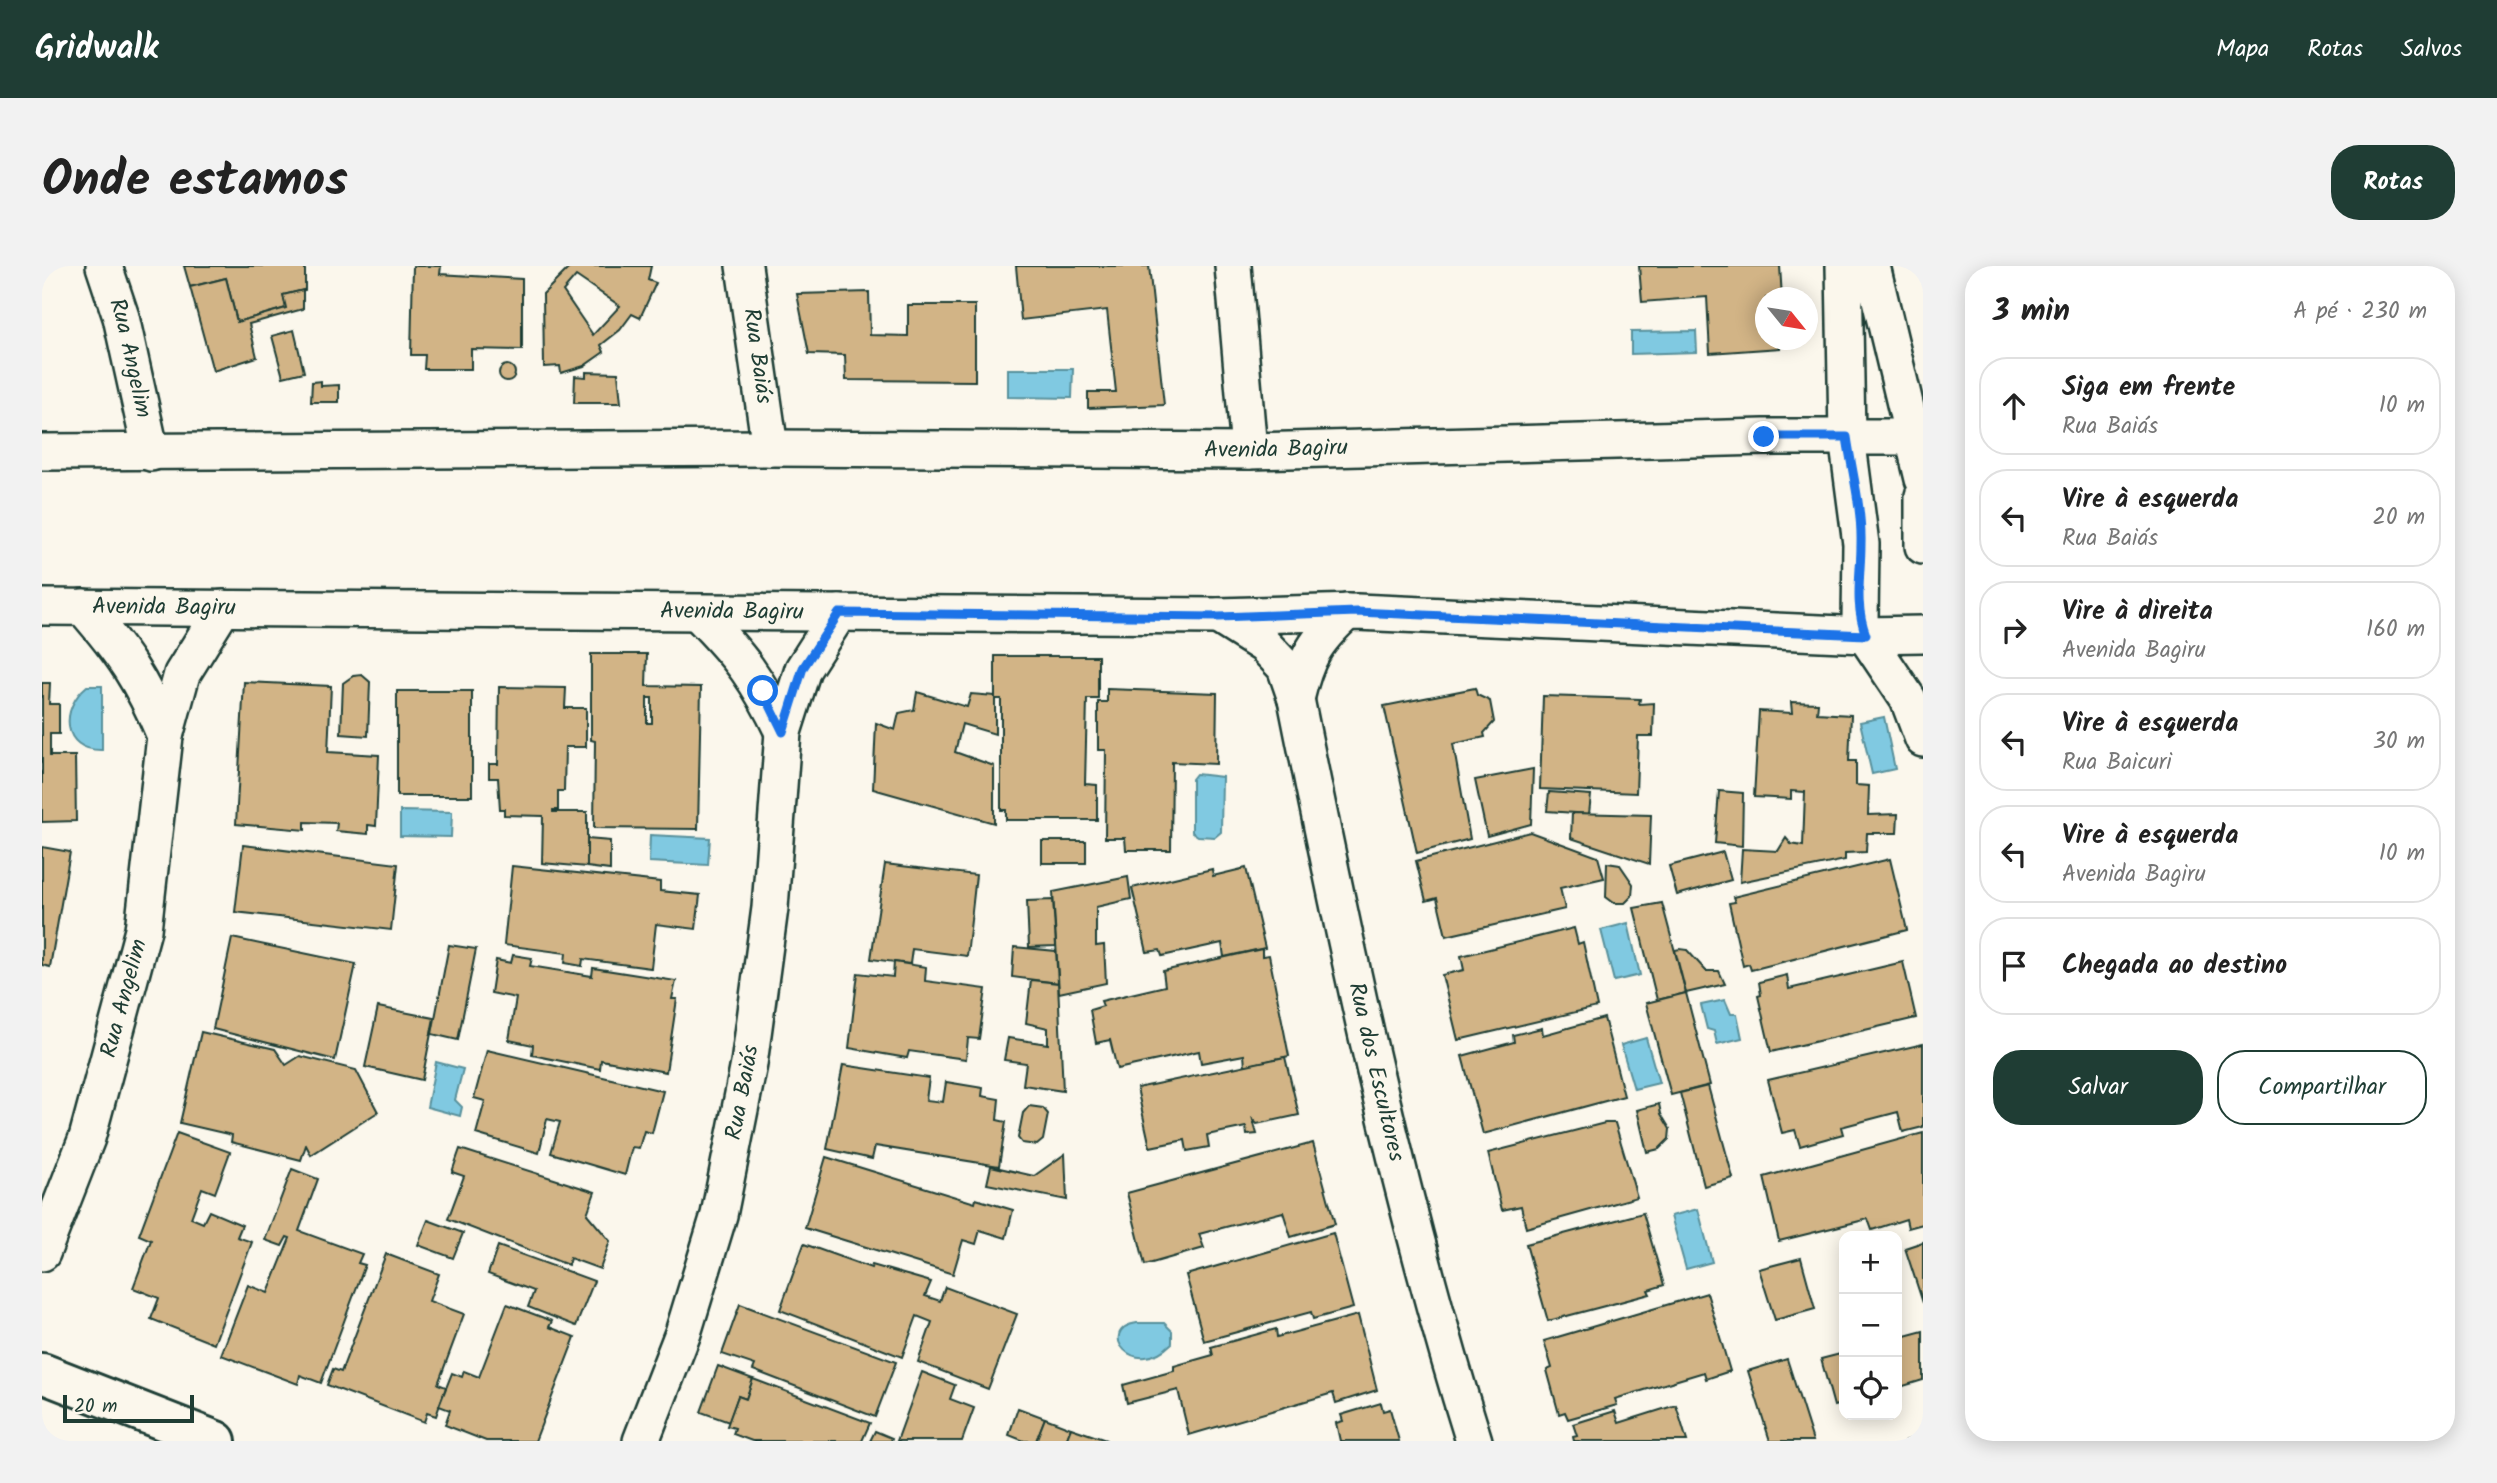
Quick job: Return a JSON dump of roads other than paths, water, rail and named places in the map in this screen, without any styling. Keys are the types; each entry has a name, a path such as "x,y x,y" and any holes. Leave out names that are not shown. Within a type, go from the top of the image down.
{"street":[{"name":"Rua Angelim","path":"104,266 121,317 151,453"},
{"name":"Rua Baiás","path":"744,266 770,447"},
{"path":"1233,266 1249,450"},
{"path":"1844,266 1847,437 1860,519 1860,620 1866,635 1908,699 1923,739"},
{"path":"1872,266 1918,436 1923,479"},
{"name":"Avenida Bagiru","path":"42,452 770,447 1249,450 1918,436"},
{"path":"1923,496 1923,546"},
{"name":"Avenida Bagiru","path":"42,607 1219,617 1347,612 1866,635 1923,634"},
{"name":"Rua Angelim","path":"83,607 121,651 145,687 165,736"},
{"name":"Rua Angelim","path":"42,1253 87,1138 142,930 165,736 182,674 223,608"},
{"name":"Rua dos Escultores","path":"1296,699 1305,662 1321,636 1347,612"},
{"name":"Rua Baiás","path":"640,1441 683,1332 719,1215 749,1064 770,908 783,732 803,668 839,613"},
{"path":"699,614 740,655 763,691 783,732"},
{"name":"Rua dos Escultores","path":"1219,617 1264,645 1285,667 1296,699 1343,937 1405,1202 1439,1328 1474,1441"},
{"path":"42,1373 216,1441"}],"water":[{"path":"1696,331 1697,352 1631,354 1631,332"},
{"path":"1008,369 1073,369 1072,398 1008,397"},
{"path":"87,686 102,686 102,750 79,744 69,727 72,705"},
{"path":"1884,717 1895,769 1872,774 1860,722"},
{"path":"1196,774 1222,777 1221,832 1215,837 1198,836 1192,832 1192,779"},
{"path":"400,811 452,812 451,837 400,836"},
{"path":"650,835 710,838 708,865 649,862"},
{"path":"1628,923 1640,975 1614,981 1601,930"},
{"path":"1725,1000 1731,1014 1737,1014 1742,1038 1717,1044 1714,1031 1707,1029 1701,1005"},
{"path":"1646,1038 1659,1083 1634,1089 1621,1045"},
{"path":"436,1062 463,1069 455,1100 462,1107 460,1116 427,1107"},
{"path":"1698,1209 1712,1262 1686,1269 1671,1216"},
{"path":"1137,1323 1164,1323 1172,1331 1172,1343 1158,1354 1144,1357 1124,1350 1119,1342 1119,1334 1125,1327"}]}
